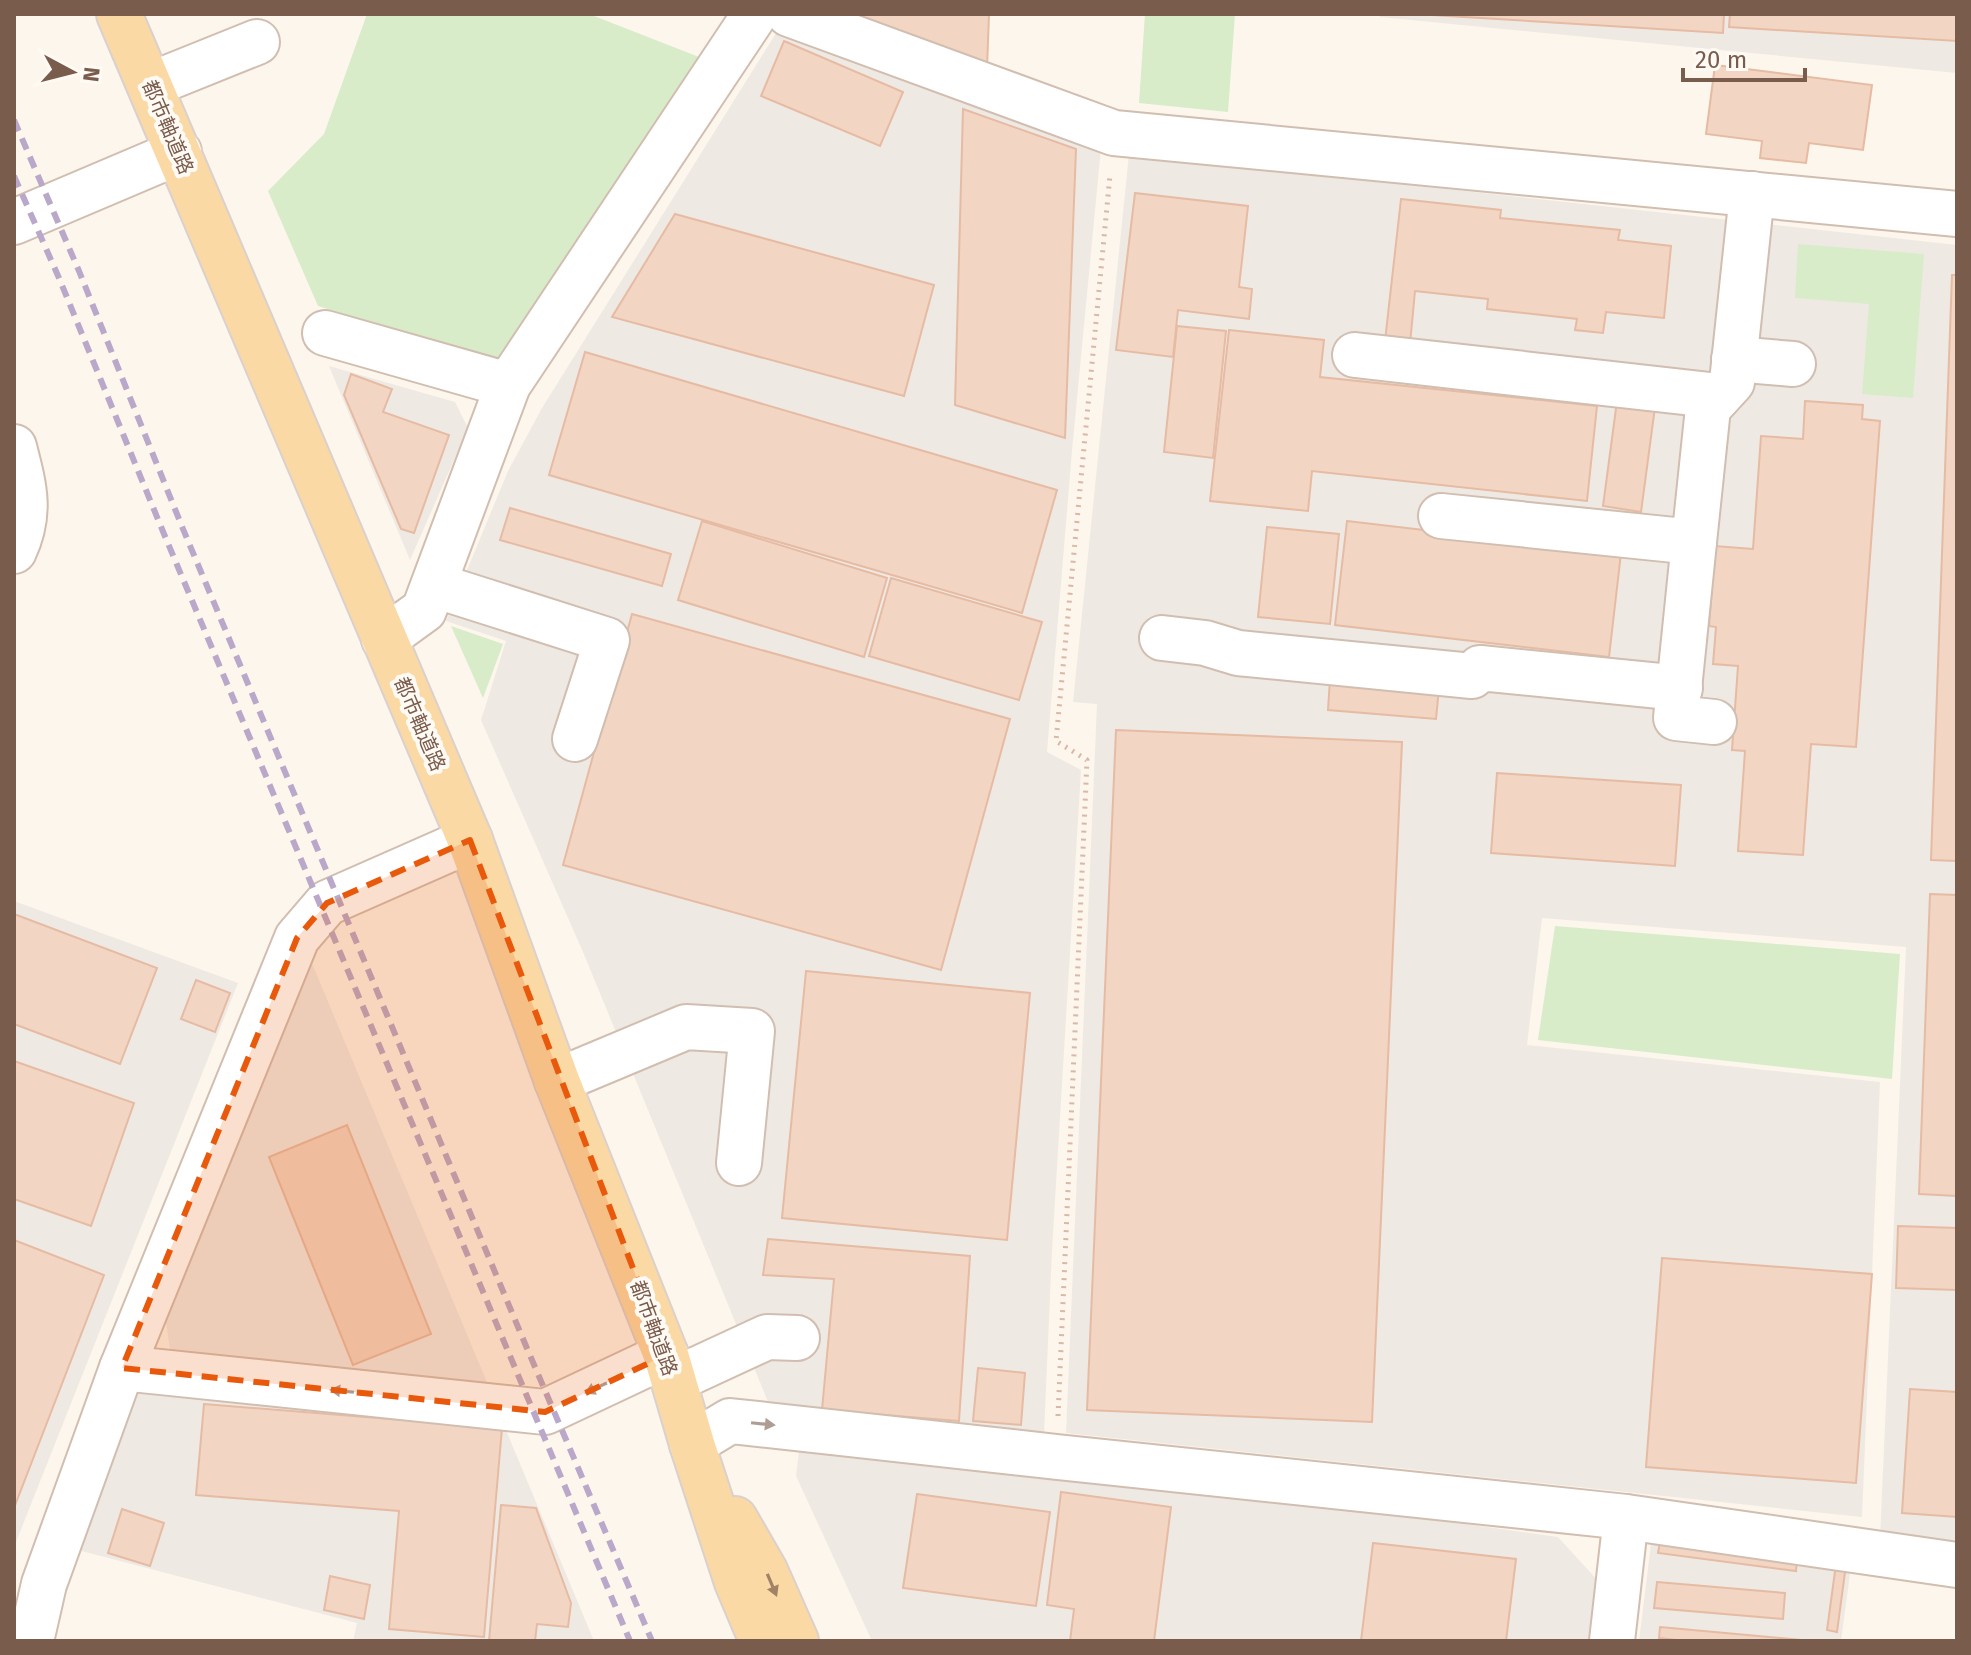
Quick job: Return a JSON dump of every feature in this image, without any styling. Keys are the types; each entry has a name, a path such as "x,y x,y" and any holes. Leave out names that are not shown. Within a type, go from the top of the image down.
{"main road":[{"name":"都市軸道路","path":"119,14 470,840 557,1081 670,1368 737,1582 762,1641"},
{"name":"都市軸道路","path":"692,1444 765,1571 796,1641"}],"street":[{"path":"384,639 424,610 508,385 755,14"},
{"path":"789,14 1114,133 1957,214"},
{"path":"150,85 257,42"},
{"path":"14,222 179,152"},
{"path":"1714,722 1676,718 1708,408 1726,378 1752,194"},
{"path":"325,333 508,385"},
{"path":"1355,355 1726,378 1793,364"},
{"path":"14,447 26,511 22,535 14,551"},
{"path":"1441,516 1694,542"},
{"path":"434,585 607,640 575,739"},
{"path":"1162,638 1205,643 1238,653 1316,661 1472,676 1480,668 1680,688"},
{"path":"34,1636 44,1584 122,1368 297,938 327,903 470,840"},
{"path":"557,1081 686,1027 752,1031 739,1163"},
{"path":"122,1368 545,1412 767,1337 797,1338"},
{"path":"692,1444 730,1421 1626,1517 1957,1565"},
{"path":"1612,1641 1626,1517"}],"path":[{"path":"1057,1457 1087,760 1056,741 1114,133"}],"highlighted area":[{"path":"470,840 666,1355 545,1412 122,1368 297,938 327,903"}],"shaded area":[{"path":"1380,14 1957,14 1957,73 1380,17"},
{"path":"778,30 1101,148 1047,752 1081,770 1044,1434 773,1414 583,952 481,720 506,641 446,621 508,471 542,408"},
{"path":"1129,154 1957,245 1957,1550 1880,1539 1906,947 1542,918 1527,1045 1880,1082 1862,1517 1066,1433 1097,704 1073,702"},
{"path":"329,366 455,402 468,428 410,560"},
{"path":"14,901 238,983 14,1547"},
{"path":"306,949 489,1387 171,1356 165,1316"},
{"path":"135,1389 503,1423 594,1641 353,1641 357,1623 74,1549"},
{"path":"799,1450 1342,1507 1558,1537 1600,1583 1593,1641 872,1641 796,1476"},
{"path":"1663,1534 1852,1559 1841,1641 1639,1641 1651,1544"}],"green space":[{"path":"367,14 589,14 699,57 502,362 318,306 268,191 324,134"},
{"path":"1145,14 1235,14 1228,112 1139,103"},
{"path":"1798,244 1924,254 1913,398 1862,394 1869,304 1795,298"},
{"path":"451,626 503,644 483,698"},
{"path":"1555,926 1900,954 1892,1079 1538,1040"}],"building":[{"path":"845,14 989,14 987,69"},
{"path":"1415,14 1724,14 1723,33"},
{"path":"1730,14 1957,14 1957,41 1729,27"},
{"path":"784,41 903,92 880,146 761,96"},
{"path":"1715,65 1872,85 1863,150 1809,143 1806,163 1760,158 1762,141 1706,134"},
{"path":"963,109 1076,149 1065,438 955,405"},
{"path":"1135,193 1248,206 1239,287 1252,289 1249,319 1178,310 1173,357 1116,350"},
{"path":"1401,199 1501,210 1500,218 1620,230 1618,240 1671,246 1664,318 1606,312 1603,333 1575,330 1577,319 1487,309 1488,299 1415,291 1410,344 1385,341"},
{"path":"675,214 934,285 904,396 612,317"},
{"path":"1952,275 1957,275 1957,861 1931,860"},
{"path":"1177,326 1226,331 1213,458 1164,452"},
{"path":"1229,330 1324,340 1320,377 1597,406 1587,501 1312,471 1308,511 1210,501"},
{"path":"585,352 1057,490 1022,613 549,475"},
{"path":"351,374 392,389 383,412 449,435 414,533 401,529 344,395"},
{"path":"1617,401 1655,407 1641,512 1603,506"},
{"path":"1805,401 1863,405 1862,419 1880,421 1856,747 1811,744 1803,855 1738,851 1745,751 1732,750 1738,666 1713,664 1716,627 1709,626 1715,546 1753,549 1761,436 1803,439"},
{"path":"510,508 671,554 662,586 500,540"},
{"path":"702,521 887,578 864,657 678,600"},
{"path":"1347,521 1621,553 1609,657 1335,625"},
{"path":"1267,527 1339,534 1330,624 1258,617"},
{"path":"891,578 1042,622 1019,700 869,656"},
{"path":"632,614 1010,719 941,970 563,865"},
{"path":"1330,679 1439,688 1436,719 1328,710"},
{"path":"1116,730 1402,742 1372,1422 1087,1410"},
{"path":"1497,773 1681,785 1675,866 1491,853"},
{"path":"1930,894 1957,895 1957,1196 1919,1194"},
{"path":"14,914 157,968 120,1064 14,1024"},
{"path":"806,971 1030,993 1007,1240 782,1218"},
{"path":"196,980 230,993 215,1032 181,1019"},
{"path":"14,1061 134,1103 91,1226 14,1199"},
{"path":"347,1125 431,1334 353,1365 269,1157"},
{"path":"1898,1226 1957,1228 1957,1290 1896,1288"},
{"path":"768,1239 970,1256 959,1421 822,1410 834,1279 763,1275"},
{"path":"14,1240 104,1275 14,1508"},
{"path":"1662,1258 1872,1274 1856,1483 1646,1467"},
{"path":"978,1368 1025,1373 1021,1425 973,1421"},
{"path":"1910,1389 1957,1392 1957,1517 1902,1513"},
{"path":"204,1404 502,1428 484,1637 389,1629 399,1511 196,1495"},
{"path":"1061,1492 1171,1507 1154,1641 1070,1641 1074,1609 1047,1605"},
{"path":"917,1494 1050,1512 1036,1606 903,1588"},
{"path":"501,1505 536,1508 571,1603 568,1627 537,1624 535,1641 489,1641"},
{"path":"122,1509 164,1523 150,1566 108,1553"},
{"path":"1660,1542 1797,1560 1796,1571 1658,1553"},
{"path":"1373,1543 1516,1559 1506,1641 1361,1641"},
{"path":"1836,1564 1846,1565 1837,1632 1827,1630"},
{"path":"330,1576 370,1585 364,1619 324,1610"},
{"path":"1657,1582 1785,1593 1783,1619 1654,1608"},
{"path":"1660,1627 1812,1641 1686,1641 1659,1638"}],"railway":[{"path":"14,120 652,1641"},
{"path":"14,176 630,1641"}]}
